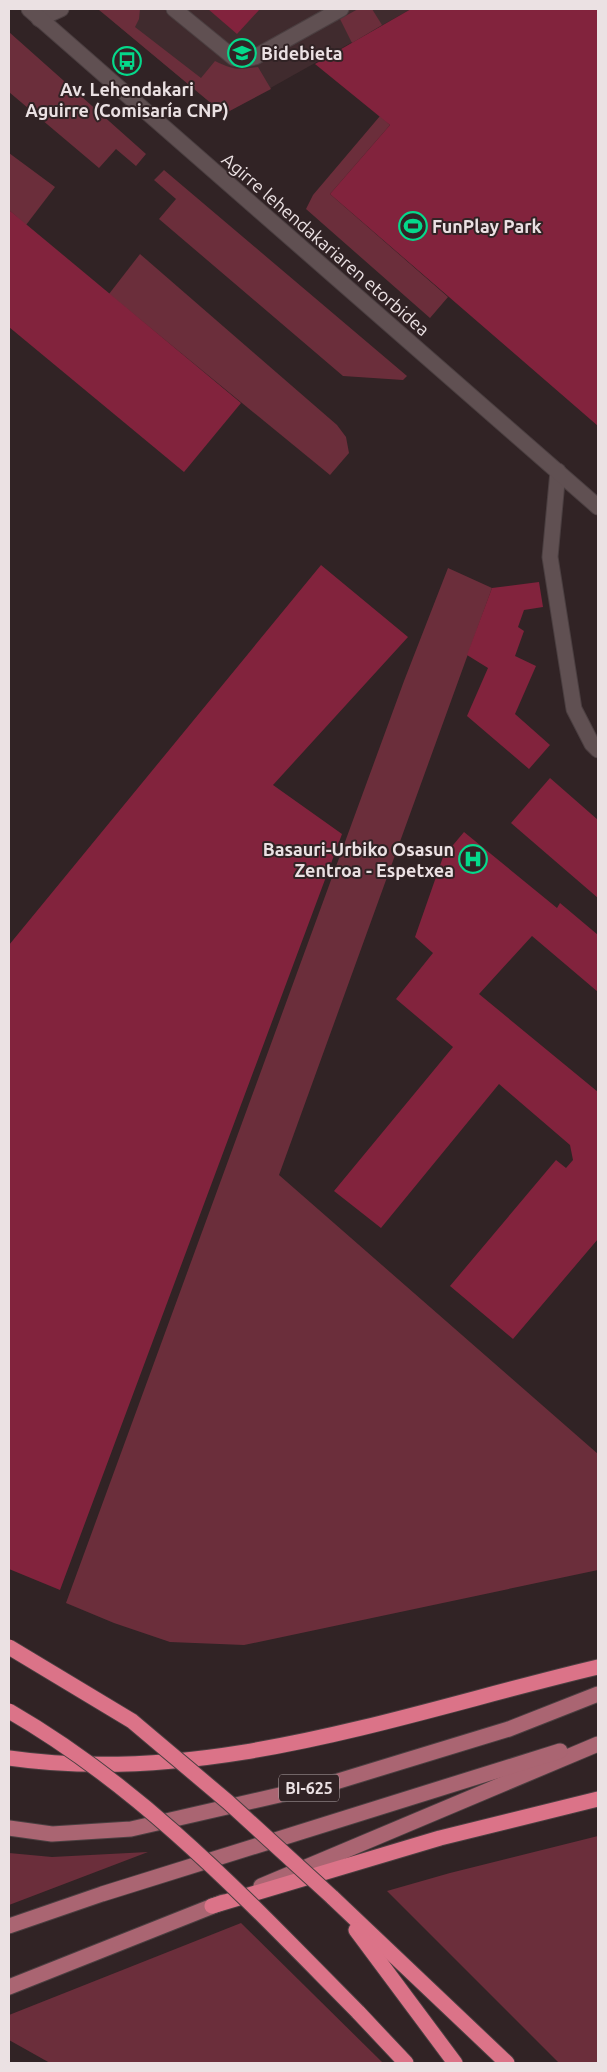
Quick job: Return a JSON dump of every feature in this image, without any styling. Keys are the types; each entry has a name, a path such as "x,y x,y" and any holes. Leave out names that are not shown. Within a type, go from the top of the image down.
{"highway":[{"path":"9,1647 132,1721 228,1802 507,2063"},
{"path":"9,1758 40,1762 130,1764 212,1757 312,1739 598,1667"},
{"path":"9,1711 46,1732 144,1805 199,1853 358,2012 406,2063"},
{"path":"212,1906 440,1838 598,1799"},
{"path":"332,1898 455,2063"}],"main road":[{"name":"BI-625","path":"9,1828 52,1834 130,1829 332,1783 509,1729 598,1694"},
{"path":"9,1926 102,1894 598,1739"},
{"path":"9,1987 212,1906 598,1744"}],"street":[{"path":"31,12 61,9"},
{"path":"174,9 234,58 245,59 271,49 341,9"},
{"name":"Agirre lehendakariaren etorbidea","path":"31,12 598,507"},
{"path":"558,471 550,557 574,709 592,744 598,750"}],"shaded area":[{"name":"Bidebieta","path":"119,9 411,9 224,114 110,19"},
{"path":"140,9 139,19 135,27 201,78 215,61 236,68 258,67 271,89 224,114 99,10"},
{"path":"358,9 372,9 382,25 352,43 340,19"},
{"path":"9,32 146,154 136,166 116,149 99,168 9,92"},
{"path":"380,116 390,125 330,194 448,297 430,318 306,209 313,195"},
{"path":"9,153 55,187 26,225 9,210"},
{"path":"164,170 407,376 403,380 343,376 159,219 176,199 154,180"},
{"path":"140,254 337,425 346,437 349,453 330,475 109,294"},
{"path":"448,568 492,588 279,1175 598,1454 598,1570 244,1645 170,1642 114,1623 66,1603 404,681"},
{"path":"598,1836 598,2063 559,2063 387,1891 450,1873"},
{"path":"148,1852 9,1905 9,1853 52,1857"},
{"path":"241,1923 383,2063 50,2063 9,2040 9,2015"}],"building":[{"path":"208,9 260,9 237,34"},
{"path":"411,9 598,9 598,426 330,194 390,125 315,64"},
{"path":"9,210 241,403 184,472 9,327"},
{"path":"321,565 408,637 273,785 342,834 60,1590 9,1569 9,945"},
{"path":"539,582 543,607 524,610 518,627 524,631 515,656 536,666 515,714 550,745 529,769 467,716 488,668 467,655 492,588"},
{"path":"550,778 598,820 598,898 511,823"},
{"path":"464,832 557,908 560,903 598,935 598,992 532,936 479,994 598,1092 598,1239 513,1339 450,1286 556,1160 566,1168 573,1160 570,1145 499,1084 381,1228 334,1191 453,1047 396,999 433,953 415,937 443,857"}],"place":[{"name":"Bidebieta","path":"242,53"},
{"name":"Av. Lehendakari Aguirre (Comisaría CNP)","path":"127,61"},
{"name":"FunPlay Park","path":"413,226"},
{"name":"Basauri-Urbiko Osasun Zentroa - Espetxea","path":"473,859"}]}
